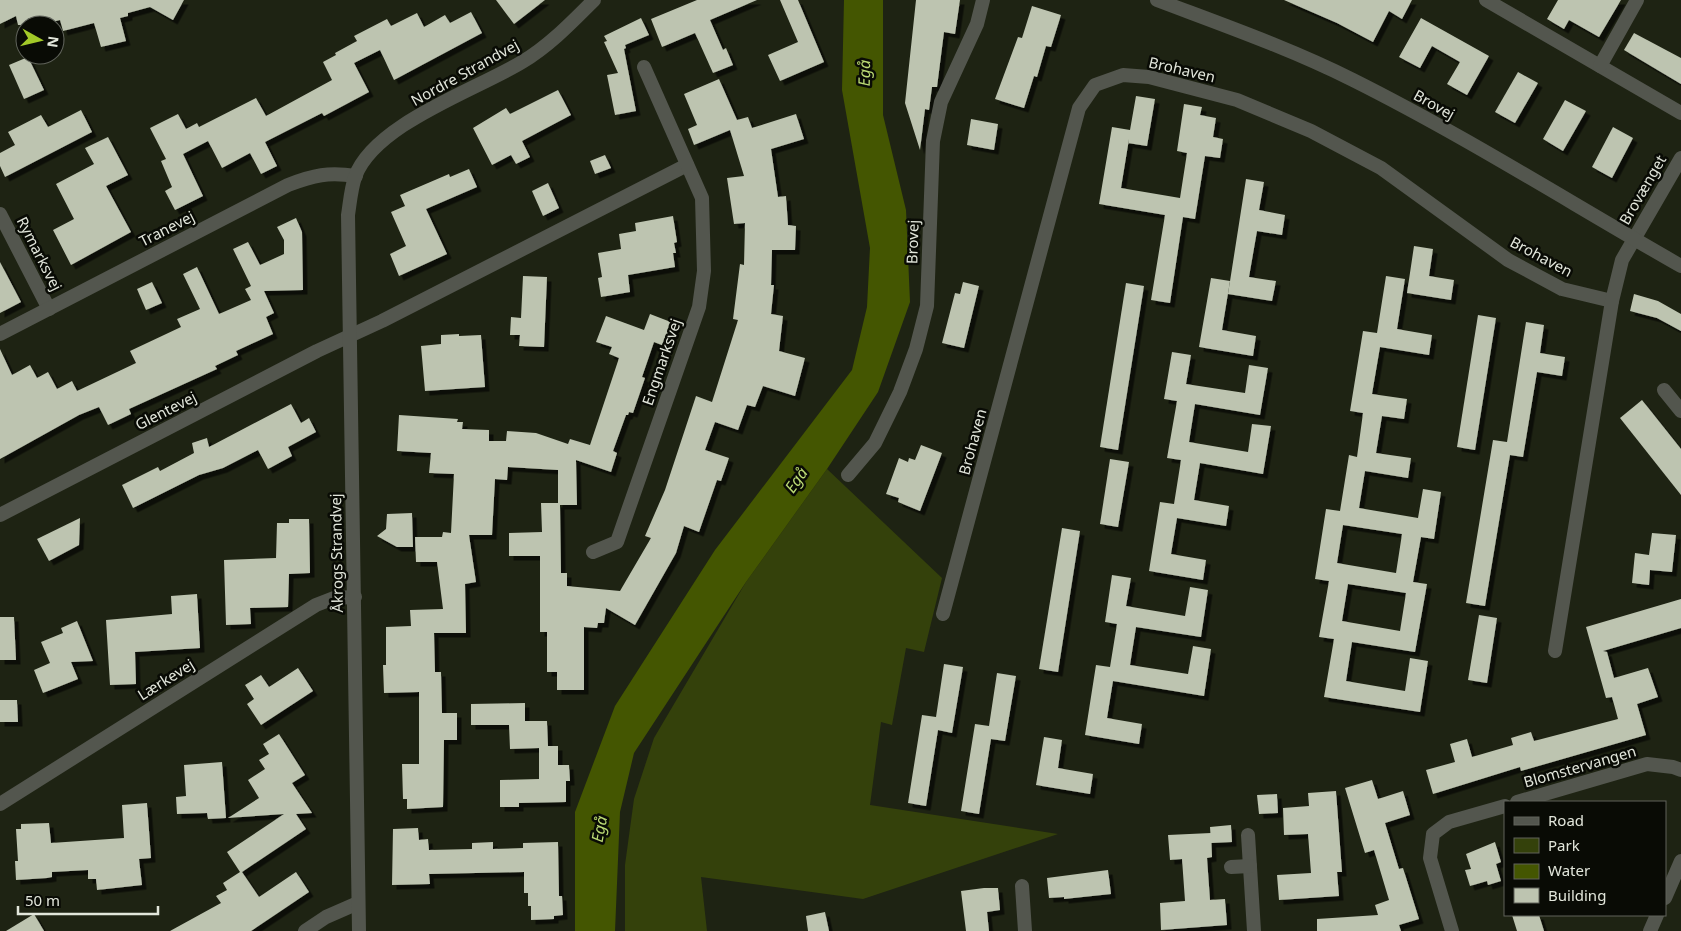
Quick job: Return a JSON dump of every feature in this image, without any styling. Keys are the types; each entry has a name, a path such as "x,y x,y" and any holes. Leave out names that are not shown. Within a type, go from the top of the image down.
{"street":[{"name":"Nordre Strandvej","path":"356,176 369,155 393,131 523,61 560,34 594,0"},
{"name":"Brovej","path":"848,475 874,443 900,392 916,348 927,306 933,140 941,102 977,24 983,0"},
{"path":"1486,0 1681,113"},
{"path":"1600,66 1637,0"},
{"name":"Brovej","path":"1166,2 1267,40 1358,82 1681,266"},
{"name":"Engmarksvej","path":"593,552 616,542 699,307 704,271 702,198 644,68"},
{"name":"Brohaven","path":"943,614 1079,108 1095,85 1123,75 1149,77 1237,100 1270,112 1381,168 1508,260 1562,289 1612,301"},
{"name":"Brovænget","path":"1634,239 1681,158"},
{"path":"349,338 687,165"},
{"name":"Tranevej","path":"0,334 288,185 314,175 333,173 356,176"},
{"name":"Åkrogs Strandvej","path":"356,176 348,214 359,931"},
{"name":"Rymarksvej","path":"0,214 49,309"},
{"path":"1555,651 1612,301 1622,260 1634,239"},
{"name":"Glentevej","path":"0,515 316,351 349,338"},
{"path":"1664,390 1681,411"},
{"name":"Lærkevej","path":"0,804 316,605 334,598 355,597"},
{"name":"Blomstervangen","path":"1520,801 1647,764 1673,767 1681,770"},
{"path":"1452,931 1430,858 1433,834 1449,822 1504,806"},
{"path":"1248,835 1254,931"},
{"path":"1666,896 1681,861"},
{"path":"1231,867 1250,866"},
{"path":"1022,886 1025,931"},
{"path":"305,931 326,917 358,903"},
{"path":"1650,931 1657,916"}],"green space":[{"path":"827,469 942,578 924,652 906,648 892,725 881,722 870,805 1058,834 863,899 701,877 707,931 625,931 625,865 634,799 654,738 746,582"}],"water":[{"name":"Egå","path":"844,0 883,0 883,115 906,210 910,302 878,392 827,469 746,582 634,753 620,812 615,931 575,931 575,812 615,706 715,550 852,370 867,307 870,248 842,90"}],"building":[{"path":"0,0 184,0 173,20 150,7 128,13 128,16 120,18 126,41 101,47 94,23 65,30 65,15 15,15 0,24"},
{"path":"496,0 545,0 514,24"},
{"path":"697,0 757,0 710,20 723,50 726,48 733,65 713,73 695,33 662,47 651,19"},
{"path":"780,0 798,0 824,62 780,81 768,55 798,42"},
{"path":"916,0 960,0 955,34 944,32 937,87 932,87 929,110 925,109 920,150 905,103"},
{"path":"1284,0 1412,0 1402,19 1389,11 1373,42 1337,23"},
{"path":"1558,0 1621,0 1599,37 1569,20 1564,29 1547,19"},
{"path":"1032,6 1061,15 1051,47 1046,46 1037,77 1034,76 1024,108 995,99 1018,37 1022,38"},
{"path":"471,12 482,33 394,80 380,50 354,63 369,92 324,116 322,113 265,142 277,166 261,174 250,153 222,168 208,141 183,154 203,196 175,210 165,191 172,187 161,161 166,159 150,128 178,114 186,129 197,123 199,127 256,98 266,116 332,80 323,62 357,41 354,36 387,19 391,26 417,13 424,27 445,15 450,23"},
{"path":"641,18 649,35 625,45 626,48 624,49 636,111 615,115 607,75 618,73 604,42 607,41 604,36"},
{"path":"1421,18 1489,56 1467,95 1447,84 1460,62 1432,46 1420,68 1399,57"},
{"path":"1634,33 1681,58 1681,84 1624,50"},
{"path":"15,62 15,65 32,65 44,90 24,99 9,65"},
{"path":"1518,72 1538,83 1515,123 1495,112"},
{"path":"719,79 737,120 748,117 752,128 796,114 804,139 771,149 778,197 786,196 788,225 796,226 795,250 772,250 771,285 774,285 771,314 783,316 779,351 805,358 795,396 763,386 755,407 747,405 738,430 715,422 705,450 729,458 721,481 717,480 699,532 684,526 676,553 635,625 606,608 604,623 598,623 597,628 584,627 584,690 557,690 557,672 547,672 547,632 540,632 540,556 509,556 509,533 542,532 541,503 558,503 558,470 508,467 507,480 495,479 492,535 469,535 476,582 465,584 466,633 434,633 435,672 441,672 442,713 457,713 457,740 444,740 443,807 407,809 407,799 403,799 402,764 419,764 419,692 384,693 383,665 386,665 386,627 411,626 410,610 443,609 437,562 416,562 415,537 442,537 443,532 451,533 454,474 429,473 431,453 397,451 399,415 458,419 457,422 463,422 462,429 489,430 489,441 506,441 507,431 536,433 568,444 570,439 590,445 619,358 609,354 612,347 596,342 606,316 644,330 650,314 676,324 667,347 654,342 642,377 645,378 633,413 629,412 626,415 613,451 617,453 611,472 576,460 577,505 560,505 561,573 567,573 567,586 620,591 651,538 645,536 665,490 696,396 712,402 738,320 733,319 740,264 744,265 745,223 734,224 727,178 744,176 730,130 694,145 688,129 697,125 684,94"},
{"path":"558,90 571,115 522,141 530,157 516,164 511,155 492,165 473,128 506,108 510,114"},
{"path":"1136,96 1155,99 1147,146 1128,143 1121,188 1180,198 1187,153 1177,151 1184,104 1202,107 1200,115 1216,118 1213,137 1223,139 1220,158 1205,156 1195,219 1183,217 1170,303 1151,300 1165,215 1099,204 1112,127 1130,130"},
{"path":"1565,100 1586,111 1563,151 1543,139"},
{"path":"81,110 92,132 5,177 0,166 0,153 15,145 8,132 41,115 48,127"},
{"path":"971,119 998,124 994,150 967,145"},
{"path":"1613,127 1633,138 1612,178 1592,167"},
{"path":"108,137 128,175 106,186 131,232 71,265 53,230 74,219 56,184 94,164 85,148"},
{"path":"605,155 611,168 595,174 590,161"},
{"path":"469,169 477,187 426,209 447,254 399,276 390,254 406,246 391,212 405,206 400,195 449,174 450,177"},
{"path":"1246,179 1264,182 1259,210 1285,215 1282,235 1257,231 1249,277 1276,281 1272,301 1228,294"},
{"path":"548,183 559,208 543,216 532,191"},
{"path":"673,216 677,242 674,243 676,253 673,253 675,267 628,275 630,292 601,297 598,278 602,277 598,253 621,249 619,234 636,231 635,223"},
{"path":"296,218 302,232 303,290 264,291 274,313 266,317 273,334 236,351 238,355 215,366 217,369 129,409 131,414 108,425 99,407 79,415 0,459 0,349 12,375 30,365 37,378 48,372 57,389 72,381 77,391 136,363 130,351 181,327 177,319 200,309 183,274 197,267 219,314 251,300 245,289 251,286 233,249 248,242 260,265 284,254 284,240 277,227"},
{"path":"1414,246 1433,249 1429,276 1454,280 1451,300 1407,293"},
{"path":"0,262 21,302 0,313"},
{"path":"523,276 547,277 544,347 519,346 520,335 510,335 511,317 521,318"},
{"path":"1386,276 1405,279 1397,329 1432,335 1429,355 1380,347 1372,394 1407,399 1404,419 1382,416 1376,453 1411,458 1408,478 1365,471 1359,508 1418,518 1423,489 1441,492 1434,539 1421,537 1413,582 1427,584 1415,652 1352,642 1346,681 1405,691 1410,658 1428,661 1420,712 1324,697 1334,639 1319,637 1329,581 1315,579 1326,509 1340,511 1349,455 1357,457 1363,413 1350,411 1363,331 1377,333","holes":["1343,525 1402,534 1396,573 1337,563","1348,584 1406,593 1400,631 1342,621"]},
{"path":"1211,278 1230,281 1222,330 1256,336 1253,356 1199,347"},
{"path":"152,282 162,303 146,310 137,289"},
{"path":"963,282 979,286 964,348 942,343 955,293 960,294"},
{"path":"1126,283 1144,286 1118,450 1100,447"},
{"path":"1634,294 1658,301 1681,314 1681,331 1657,318 1630,311"},
{"path":"1478,315 1496,318 1475,450 1457,447"},
{"path":"1526,322 1544,325 1540,353 1565,357 1562,376 1537,372 1523,457 1510,455 1485,606 1466,603 1493,440 1507,442"},
{"path":"459,334 459,336 481,335 485,387 425,391 421,346 441,344 441,335"},
{"path":"1172,352 1191,355 1186,384 1245,393 1249,365 1268,368 1260,415 1195,404 1189,442 1248,452 1252,424 1271,426 1263,474 1200,463 1194,500 1229,506 1226,526 1177,518 1171,554 1206,560 1203,580 1149,571 1160,502 1174,504 1181,460 1167,458 1177,401 1164,399"},
{"path":"1642,400 1681,449 1681,495 1620,418"},
{"path":"291,404 301,423 309,418 316,432 288,447 292,456 268,469 258,450 223,468 199,475 133,508 122,485 158,467 160,471 194,453 192,443 207,438 209,447"},
{"path":"921,445 942,453 920,511 898,502 899,498 886,494 899,458 908,462 909,458 915,460"},
{"path":"1110,459 1129,462 1118,527 1100,524"},
{"path":"412,513 413,547 397,547 377,536 386,529 387,514"},
{"path":"80,518 79,545 49,561 37,539"},
{"path":"289,519 309,519 310,573 289,574 288,607 250,608 251,624 226,625 224,560 276,558 277,523 289,523"},
{"path":"1062,528 1080,531 1058,672 1039,669"},
{"path":"1652,533 1676,535 1672,572 1650,570 1649,585 1632,583 1635,553 1649,555"},
{"path":"1112,575 1131,578 1126,606 1185,616 1190,587 1208,590 1201,637 1136,627 1130,665 1188,674 1193,646 1211,649 1204,696 1113,681 1107,718 1142,724 1139,744 1085,735 1096,665 1110,667 1117,624 1105,622"},
{"path":"197,594 200,648 135,652 136,684 110,685 106,620 172,614 171,596"},
{"path":"1681,599 1681,628 1603,651 1607,652 1614,678 1648,668 1658,697 1637,704 1646,735 1521,771 1520,767 1433,794 1426,770 1455,762 1450,744 1467,739 1472,757 1513,745 1511,738 1531,732 1534,741 1618,719 1612,697 1606,698 1586,627"},
{"path":"1479,615 1497,618 1487,683 1468,680"},
{"path":"0,617 14,617 16,660 0,660"},
{"path":"77,621 93,661 71,662 78,679 43,693 34,670 50,663 41,642 63,633 61,628"},
{"path":"944,664 963,667 952,733 938,730 926,806 908,803 922,715 936,717"},
{"path":"298,668 313,691 261,725 247,704 254,699 245,685 261,675 269,687"},
{"path":"997,673 1016,676 1005,741 991,739 979,814 961,811 975,724 989,726"},
{"path":"0,700 17,700 18,722 0,722"},
{"path":"525,703 525,721 547,721 548,746 558,746 558,765 569,765 570,781 566,781 566,802 519,803 519,807 500,807 500,780 539,779 539,748 510,749 509,725 471,725 471,704"},
{"path":"279,734 305,775 292,783 312,813 296,814 306,829 242,872 259,897 296,872 309,892 251,931 170,931 221,903 216,896 227,890 223,883 240,872 227,852 284,814 228,818 259,798 248,780 265,769 259,760 269,754 263,744"},
{"path":"1044,737 1062,740 1058,768 1093,774 1090,794 1036,785"},
{"path":"222,762 226,818 208,819 207,813 177,814 176,797 186,796 184,765"},
{"path":"1372,780 1378,799 1403,791 1410,815 1385,823 1399,869 1403,868 1419,919 1399,925 1401,931 1317,931 1317,919 1378,915 1375,905 1389,900 1374,850 1365,853 1345,788"},
{"path":"1336,791 1342,872 1337,872 1339,896 1279,900 1277,875 1311,873 1308,834 1284,835 1283,808 1309,806 1308,793"},
{"path":"1277,794 1278,813 1259,814 1257,795"},
{"path":"147,803 151,858 139,859 142,885 97,890 96,879 88,879 88,870 52,872 52,877 16,880 15,861 18,861 16,829 21,829 21,824 49,823 51,843 124,838 122,805"},
{"path":"1231,825 1232,842 1211,843 1210,827"},
{"path":"418,828 419,840 428,839 429,850 472,849 472,843 493,842 493,849 523,848 523,843 558,842 559,896 562,896 563,915 554,916 554,919 531,920 531,906 528,906 528,893 524,893 524,872 429,874 430,884 392,885 393,829"},
{"path":"1211,833 1212,857 1207,858 1210,900 1225,899 1227,925 1161,930 1160,903 1185,901 1182,859 1170,860 1168,835"},
{"path":"1495,842 1501,862 1496,864 1501,881 1488,885 1487,881 1470,886 1465,870 1471,869 1466,854"},
{"path":"1108,870 1111,894 1064,899 1064,897 1049,898 1047,878"},
{"path":"998,888 1000,910 987,912 989,931 966,931 961,891"},
{"path":"825,912 829,931 808,931 806,916"},
{"path":"34,914 44,931 6,931"},
{"path":"1512,916 1539,916 1544,931 1517,931"}]}
